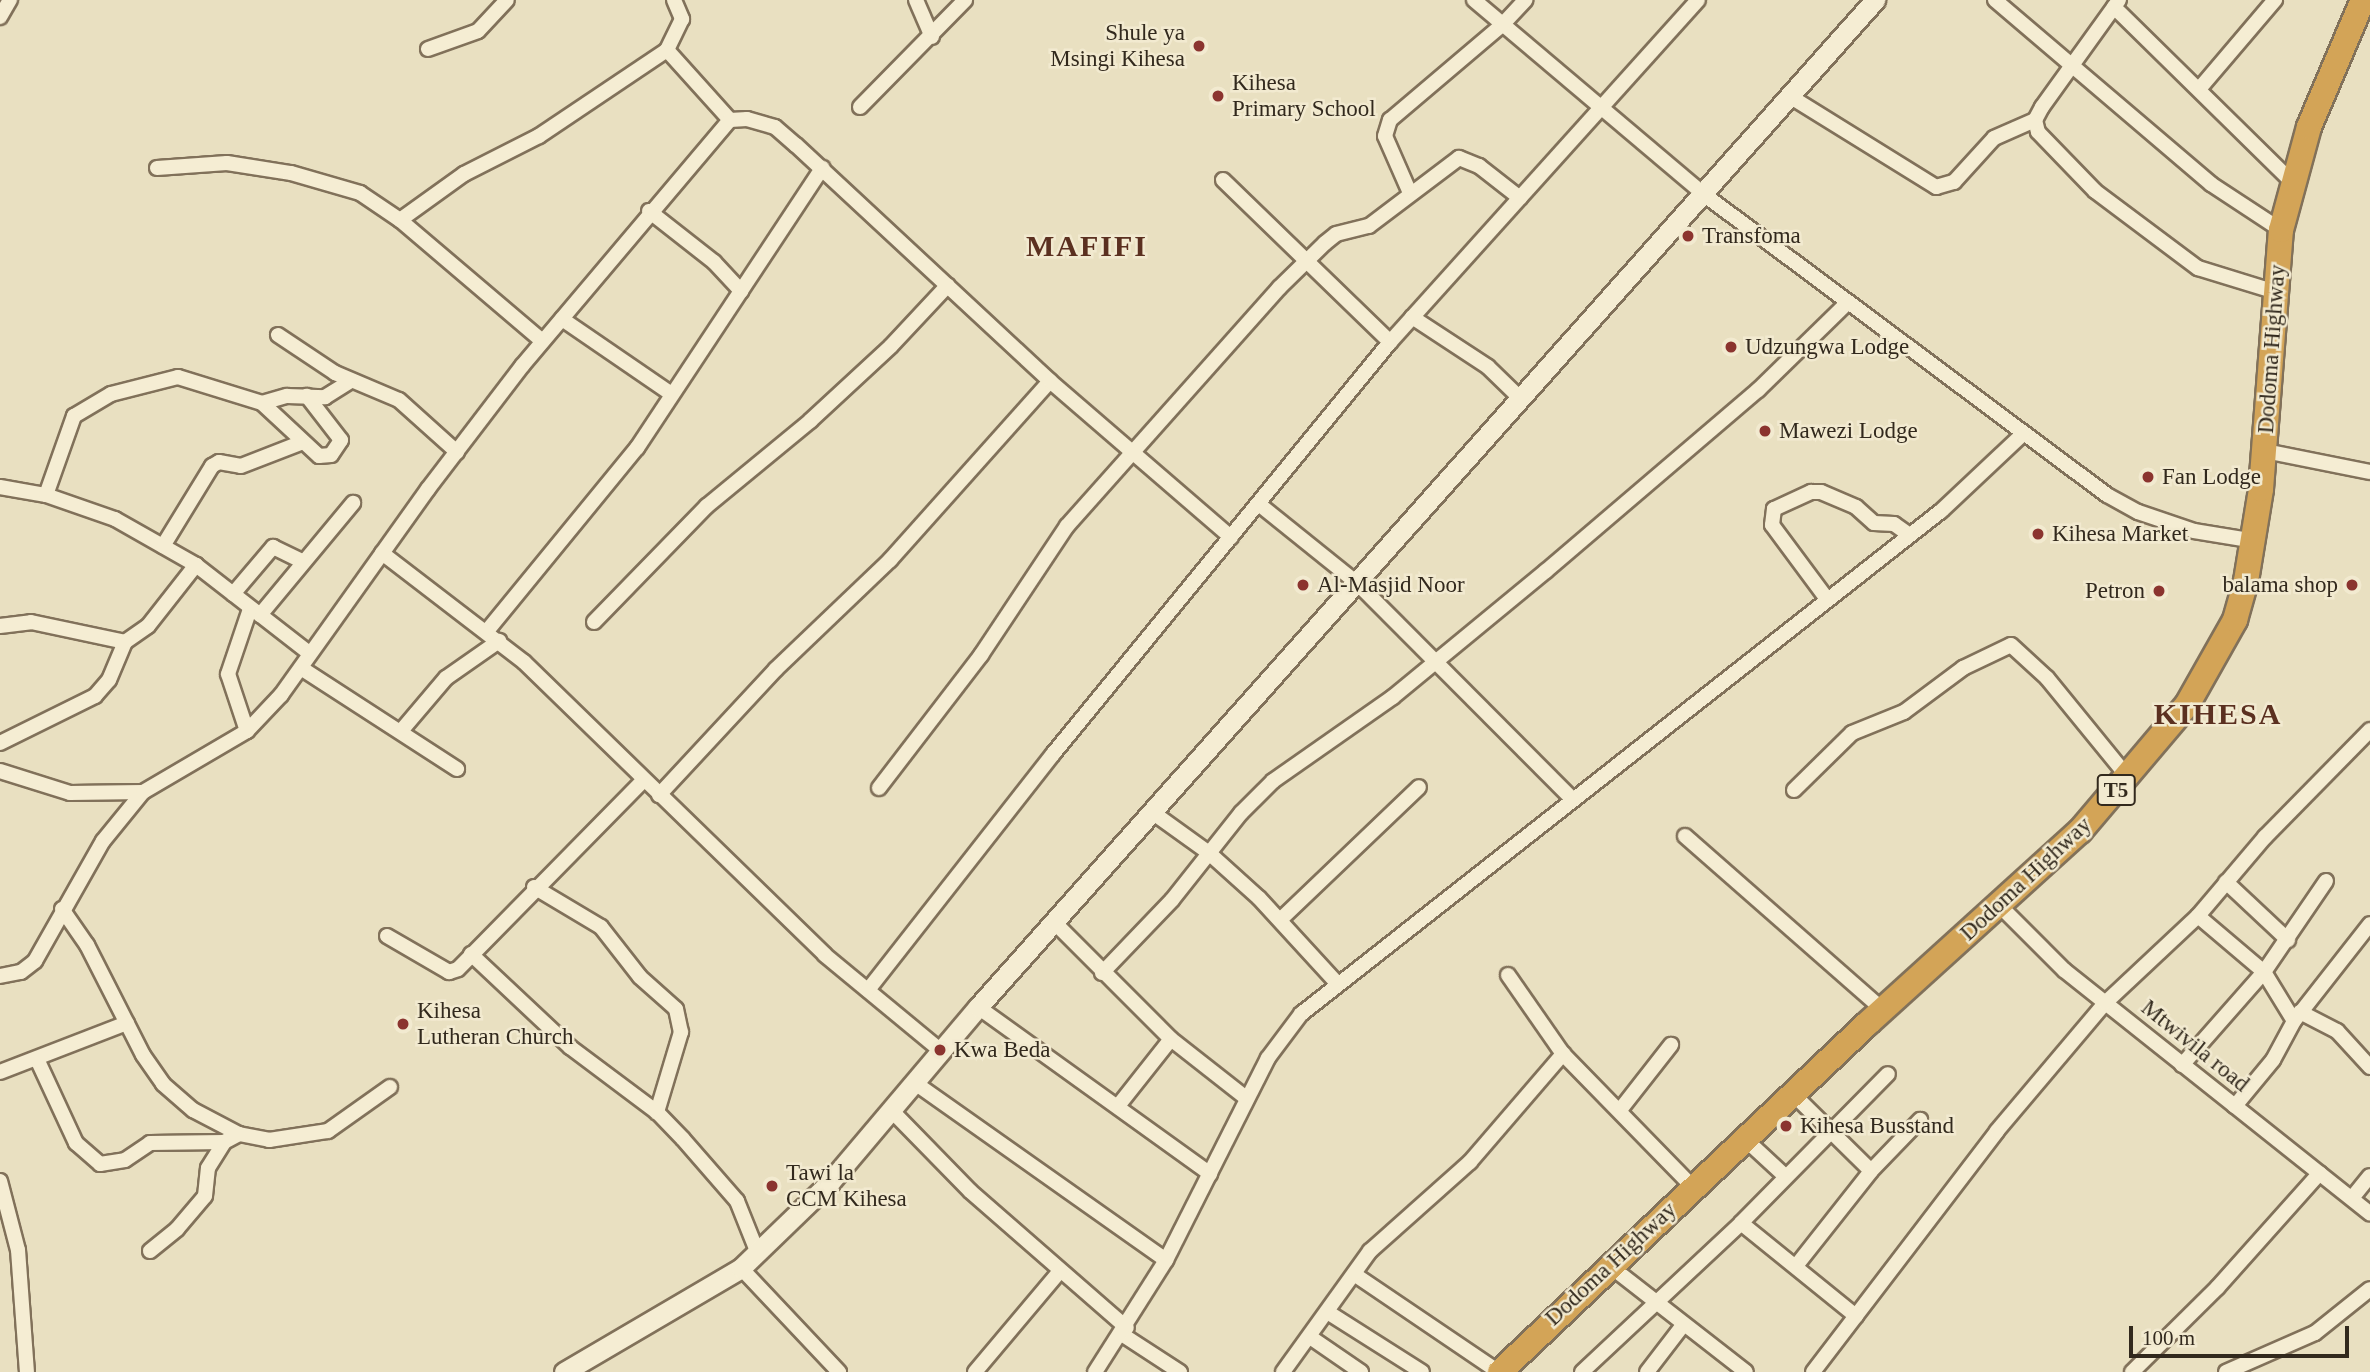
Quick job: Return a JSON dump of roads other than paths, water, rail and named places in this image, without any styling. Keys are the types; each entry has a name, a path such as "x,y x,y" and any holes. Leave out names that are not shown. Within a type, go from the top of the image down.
{"highway":[{"name":"Dodoma Highway","path":"1500,1372 1693,1186 2080,831 2187,705 2235,620 2255,541 2265,451 2281,230 2291,181 2364,9"}],"street":[{"path":"0,17 10,0"},
{"path":"428,49 478,31 507,0"},
{"path":"400,220 464,174 539,136 667,51 682,19 674,0"},
{"path":"916,0 932,37"},
{"path":"860,107 932,37 964,0"},
{"path":"1474,0 1598,109 1702,193 2022,435 2138,512 2194,531 2255,541"},
{"path":"1410,193 1385,136 1390,120 1503,24 1525,0"},
{"path":"869,990 1053,754 1260,505 1391,342 1698,0"},
{"path":"564,1372 741,1268 830,1182 978,1007 1522,400 1875,0"},
{"path":"1995,0 2211,184 2281,230"},
{"path":"2200,88 2275,0"},
{"path":"1791,97 1936,187 1954,182 1994,138 2035,121 2070,66 2117,4 2291,181"},
{"path":"667,51 730,120"},
{"path":"0,976 21,972 35,961 62,909 103,841 143,792 247,731 301,668 382,553 542,341 649,211 730,120 747,119 775,127 1050,381 1133,448 1231,537"},
{"path":"2035,121 2038,132 2078,176 2157,239 2198,268 2276,292"},
{"path":"880,788 981,655 1048,550 1133,448 1305,261 1336,234 1369,226 1452,161 1463,158 1520,198"},
{"path":"157,168 212,162 290,173 360,193 400,220 542,341"},
{"path":"487,631 638,448 670,393 741,291 821,168"},
{"path":"1223,180 1391,342"},
{"path":"649,211 714,262 741,291"},
{"path":"594,622 707,506 810,421 891,346 948,285"},
{"path":"1102,973 1172,900 1209,853 1273,781 1434,662 1704,438 1847,303"},
{"path":"1412,317 1488,366 1522,400"},
{"path":"562,318 670,393"},
{"path":"278,335 351,381 398,400 457,452"},
{"path":"46,495 74,416 111,394 178,377 262,402 331,395 351,381"},
{"path":"659,795 776,669 890,560 1050,381"},
{"path":"262,402 303,442 323,457 341,443 307,396"},
{"path":"1095,1372 1125,1331 1166,1260 1246,1098 1301,1014 1337,982 1467,887 1572,799 1910,536 2022,435"},
{"path":"163,546 212,466 219,462 241,466 303,442"},
{"path":"2265,451 2370,472"},
{"path":"0,487 46,495 115,519 196,565 309,653"},
{"path":"1827,598 1772,525 1774,509 1811,492 1821,492 1856,507 1874,523 1894,524 1910,536"},
{"path":"247,731 228,674 255,612 304,562 353,503"},
{"path":"1260,505 1357,583 1572,799"},
{"path":"233,594 273,547 304,562"},
{"path":"382,553 499,641 825,955 940,1050"},
{"path":"0,743 71,712 95,695 109,680 125,642 148,626 196,565"},
{"path":"0,626 31,622 125,642"},
{"path":"401,731 446,678 499,641"},
{"path":"1794,790 1852,733 1904,712 1954,673 2011,645 2047,678 2127,776"},
{"path":"301,668 457,769"},
{"path":"1813,1372 1997,1131 2105,1003 2198,916 2226,881 2370,730"},
{"path":"0,771 70,793 143,792"},
{"path":"387,936 449,972 471,954 534,887 644,780"},
{"path":"1280,920 1419,787"},
{"path":"1152,812 1209,853 1280,920 1337,982"},
{"path":"1685,836 1883,1010"},
{"path":"2226,881 2288,940"},
{"path":"2182,1065 2264,972 2288,940 2308,902 2326,881"},
{"path":"534,887 601,927 640,977 676,1009 681,1032 657,1112"},
{"name":"Mtwivila road","path":"1999,905 2064,970 2370,1213"},
{"path":"62,909 87,945 127,1023 163,1084 192,1110 239,1135 269,1140 328,1131 390,1087"},
{"path":"2198,916 2264,972 2297,1017 2337,1031 2370,1067"},
{"path":"1055,923 1102,973 1171,1039 1246,1098"},
{"path":"2235,1107 2273,1060 2297,1017 2370,924"},
{"path":"471,954 570,1046 657,1112 721,1178 737,1201 757,1251"},
{"path":"1508,975 1563,1054 1693,1186"},
{"path":"978,1007 1210,1174"},
{"path":"0,1072 127,1023"},
{"path":"1118,1106 1171,1039"},
{"path":"1620,1111 1671,1045"},
{"path":"1283,1372 1329,1313 1370,1251 1470,1161 1563,1054"},
{"path":"37,1059 76,1143 100,1164 125,1160 150,1143 224,1142 239,1135"},
{"path":"1582,1372 1741,1223 1888,1074"},
{"path":"915,1083 1166,1260"},
{"path":"1794,1095 1829,1134 1871,1171"},
{"path":"892,1111 952,1174 1125,1331 1180,1372"},
{"path":"1796,1266 1871,1171 1920,1120"},
{"path":"1745,1139 1785,1176"},
{"path":"150,1251 177,1229 205,1196 208,1167 224,1142"},
{"path":"2132,1372 2217,1288 2320,1173"},
{"path":"2352,1198 2370,1176"},
{"path":"0,1181 18,1250 27,1372"},
{"path":"1741,1223 1856,1316"},
{"path":"1610,1266 1683,1325 1725,1367 1746,1372"},
{"path":"741,1268 829,1369"},
{"path":"975,1372 1060,1271"},
{"path":"1354,1274 1500,1372"},
{"path":"2226,1372 2315,1333 2370,1289"},
{"path":"1329,1313 1422,1372"},
{"path":"1647,1372 1683,1325"},
{"path":"1310,1337 1361,1372"}],"place":[{"name":"Shule ya Msingi Kihesa","path":"1199,46"},
{"name":"Kihesa Primary School","path":"1218,96"},
{"name":"Transfoma","path":"1688,236"},
{"name":"Udzungwa Lodge","path":"1731,347"},
{"name":"Mawezi Lodge","path":"1765,431"},
{"name":"Fan Lodge","path":"2148,477"},
{"name":"Kihesa Market","path":"2038,534"},
{"name":"Al-Masjid Noor","path":"1303,585"},
{"name":"balama shop","path":"2352,585"},
{"name":"Petron","path":"2159,591"},
{"name":"Kihesa Lutheran Church","path":"403,1024"},
{"name":"Kwa Beda","path":"940,1050"},
{"name":"Kihesa Busstand","path":"1786,1126"},
{"name":"Tawi la CCM Kihesa","path":"772,1186"}],"district":[{"name":"MAFIFI","path":"1087,246"},
{"name":"KIHESA","path":"2218,714"}]}
